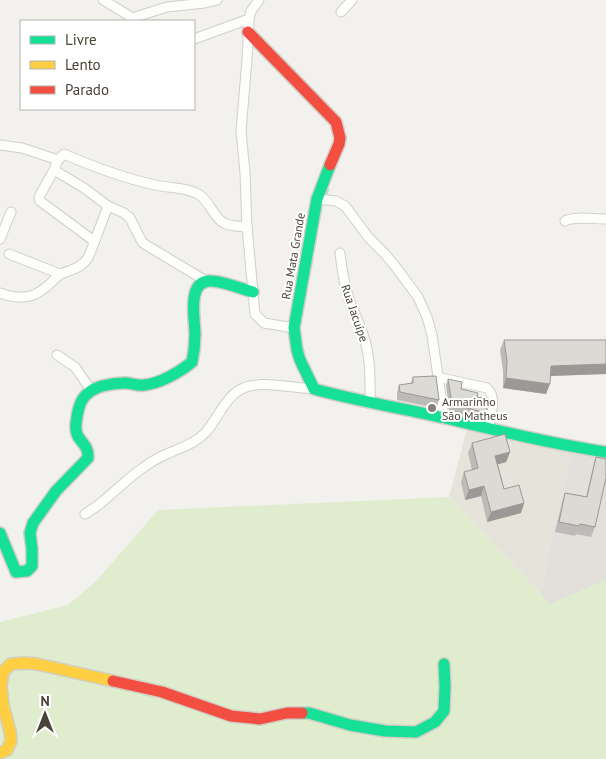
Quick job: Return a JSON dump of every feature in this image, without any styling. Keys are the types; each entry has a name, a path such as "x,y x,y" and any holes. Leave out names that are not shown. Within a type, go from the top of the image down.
{"street":[{"path":"103,0 132,18 167,7 217,0"},
{"path":"259,0 251,11 249,19 241,131 255,314 264,322 294,328"},
{"path":"341,12 352,0"},
{"path":"195,39 249,19"},
{"name":"Rua Mata Grande","path":"248,32 336,122 340,138 317,199 294,328 300,360 314,389"},
{"path":"0,145 61,157 126,178 197,193 205,199 223,222 248,231"},
{"path":"61,157 40,195 40,201 94,241"},
{"path":"54,170 84,188 108,206 130,218 142,242 146,245 206,281 253,292"},
{"path":"317,199 336,201 345,206 418,297 428,317 444,418"},
{"path":"0,293 20,298 32,296 43,290 60,274 79,267 86,262 108,206"},
{"path":"0,239 11,212"},
{"path":"565,221 572,218 606,218"},
{"name":"Rua Jacuípe","path":"340,253 346,288 367,348 370,366 370,402"},
{"path":"10,254 60,274"},
{"path":"0,532 16,572 27,570 32,566 30,533 33,523 56,491 88,458 89,451 76,432 80,404 85,394 104,385 119,382 146,385 184,369 192,362 194,354 194,301 196,290 206,281"},
{"path":"56,355 76,367 91,390"},
{"path":"437,377 487,388 490,391 493,399 488,429"},
{"path":"84,514 104,501 142,468 166,454 197,440 213,424 234,393 252,385 264,384 314,389 488,429 606,452"},
{"path":"0,753 7,750 11,741 1,686 3,672 11,664 38,664 162,692 231,716 260,719 287,713 309,713 350,725 386,731 416,732 435,722 444,710 444,664"}],"shaded area":[{"path":"467,429 573,451 540,593 449,497"},
{"path":"572,454 606,458 606,580 550,605 540,593"}],"green space":[{"path":"449,497 550,604 606,580 606,759 0,759 0,622 68,605 96,581 158,510"}],"building":[{"path":"504,340 606,340 606,364 551,366 550,384 506,378 507,361"},
{"path":"436,376 439,400 400,392 399,385 413,383 413,377"},
{"path":"448,379 462,382 461,389 478,393 477,397 489,399 486,413 452,404"},
{"path":"505,434 510,452 495,456 504,489 519,485 524,503 491,512 484,486 469,490 464,472 478,468 472,443"},
{"path":"596,457 606,459 606,478 595,527 559,522 565,493 587,497"}],"waterway":[{"path":"326,195 328,190"}],"traffic: fast":[{"path":"330,165 317,199 294,328 300,360 314,389 525,437 606,452"},
{"path":"0,533 16,572 27,571 32,566 30,533 33,523 56,491 88,458 88,452 77,435 76,430 78,410 86,395 102,386 116,383 142,385 163,380 192,362 195,338 193,311 195,294 203,282 221,282 253,292"},
{"path":"302,713 309,713 350,725 385,731 416,732 435,722 444,711 444,664"}],"traffic: slow":[{"path":"0,753 7,750 11,741 1,686 3,672 11,664 37,664 113,681"}],"traffic: jam":[{"path":"248,32 336,122 340,138 330,165"},
{"path":"113,681 162,692 231,716 260,719 287,713 302,713"}],"place":[{"name":"Armarinho São Matheus","path":"432,408"}]}
